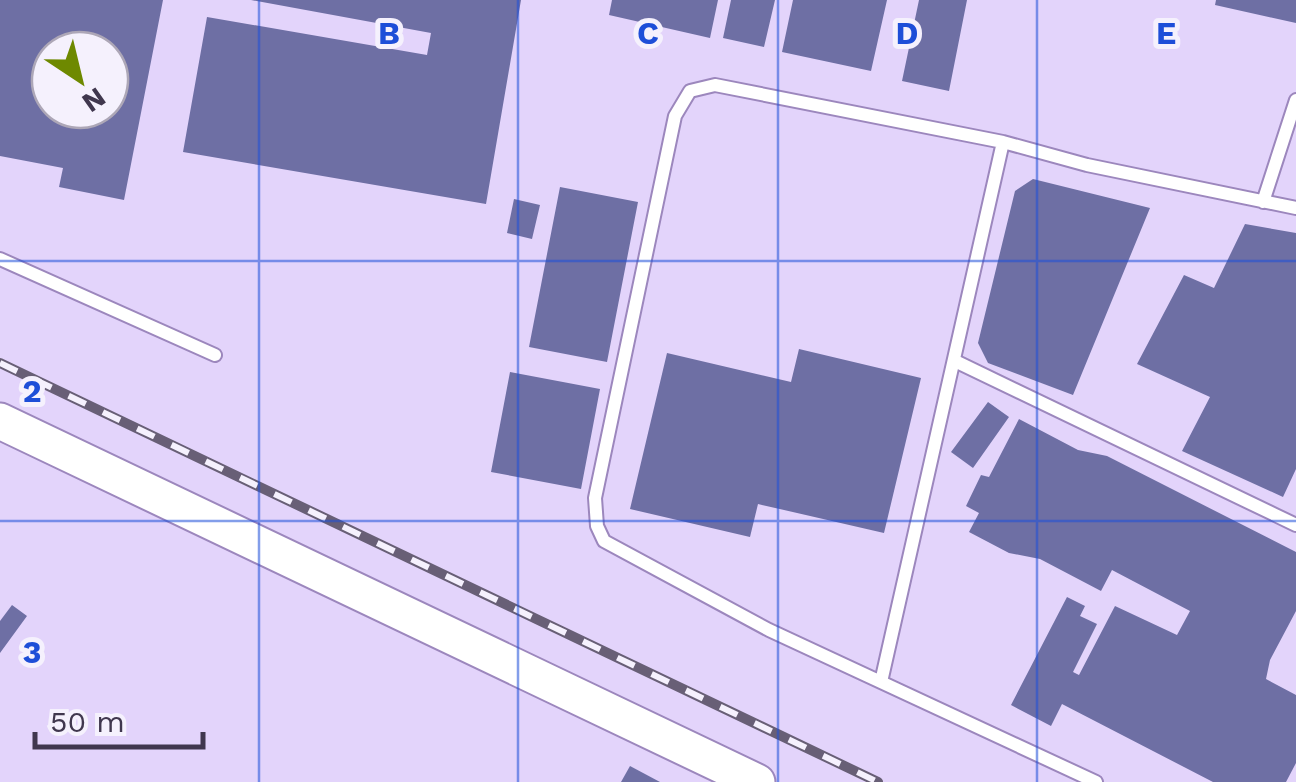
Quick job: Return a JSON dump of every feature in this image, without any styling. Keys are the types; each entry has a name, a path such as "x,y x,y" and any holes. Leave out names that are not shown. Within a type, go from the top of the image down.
{"street":[{"path":"0,421 757,782"}],"lane":[{"path":"1096,782 769,630 604,542 597,526 594,498 675,116 690,91 714,85 1002,142 1296,208"},
{"path":"1263,202 1296,100"},
{"path":"881,682 1002,142"},
{"path":"0,259 215,355"},
{"path":"955,361 1296,525"}],"shaded area":[{"path":"0,0 1296,0 1296,782 0,782"}],"building":[{"path":"0,0 163,0 124,200 59,187 63,168 0,156"},
{"path":"251,0 521,0 486,204 183,152 207,17 427,55 431,33"},
{"path":"612,0 718,0 710,38 609,15"},
{"path":"731,0 775,0 764,47 723,38"},
{"path":"793,0 887,0 871,71 782,52"},
{"path":"919,0 967,0 949,91 902,81"},
{"path":"1216,0 1296,0 1296,23 1215,5"},
{"path":"1033,179 1150,208 1073,395 988,363 978,343 1015,191"},
{"path":"560,187 638,202 607,362 529,347"},
{"path":"514,199 540,205 532,239 507,233"},
{"path":"1245,224 1296,233 1296,469 1283,497 1182,451 1210,397 1137,364 1184,275 1214,288"},
{"path":"799,349 921,378 884,533 758,504 750,537 630,509 667,353 791,382"},
{"path":"510,372 600,389 581,489 491,472"},
{"path":"988,402 1009,417 973,468 951,452"},
{"path":"1019,419 1078,450 1107,456 1296,552 1296,611 1270,660 1266,679 1296,695 1296,763 1286,782 1213,782 1062,704 1051,726 1011,705 1067,597 1085,606 1080,616 1097,624 1073,672 1079,675 1115,606 1177,635 1190,611 1112,570 1101,591 1040,559 1009,553 969,532 979,513 966,506 981,475 989,477"},
{"path":"12,605 27,616 0,653 0,621"},
{"path":"630,766 660,782 621,782"}],"railway":[{"path":"0,363 878,782"}]}
